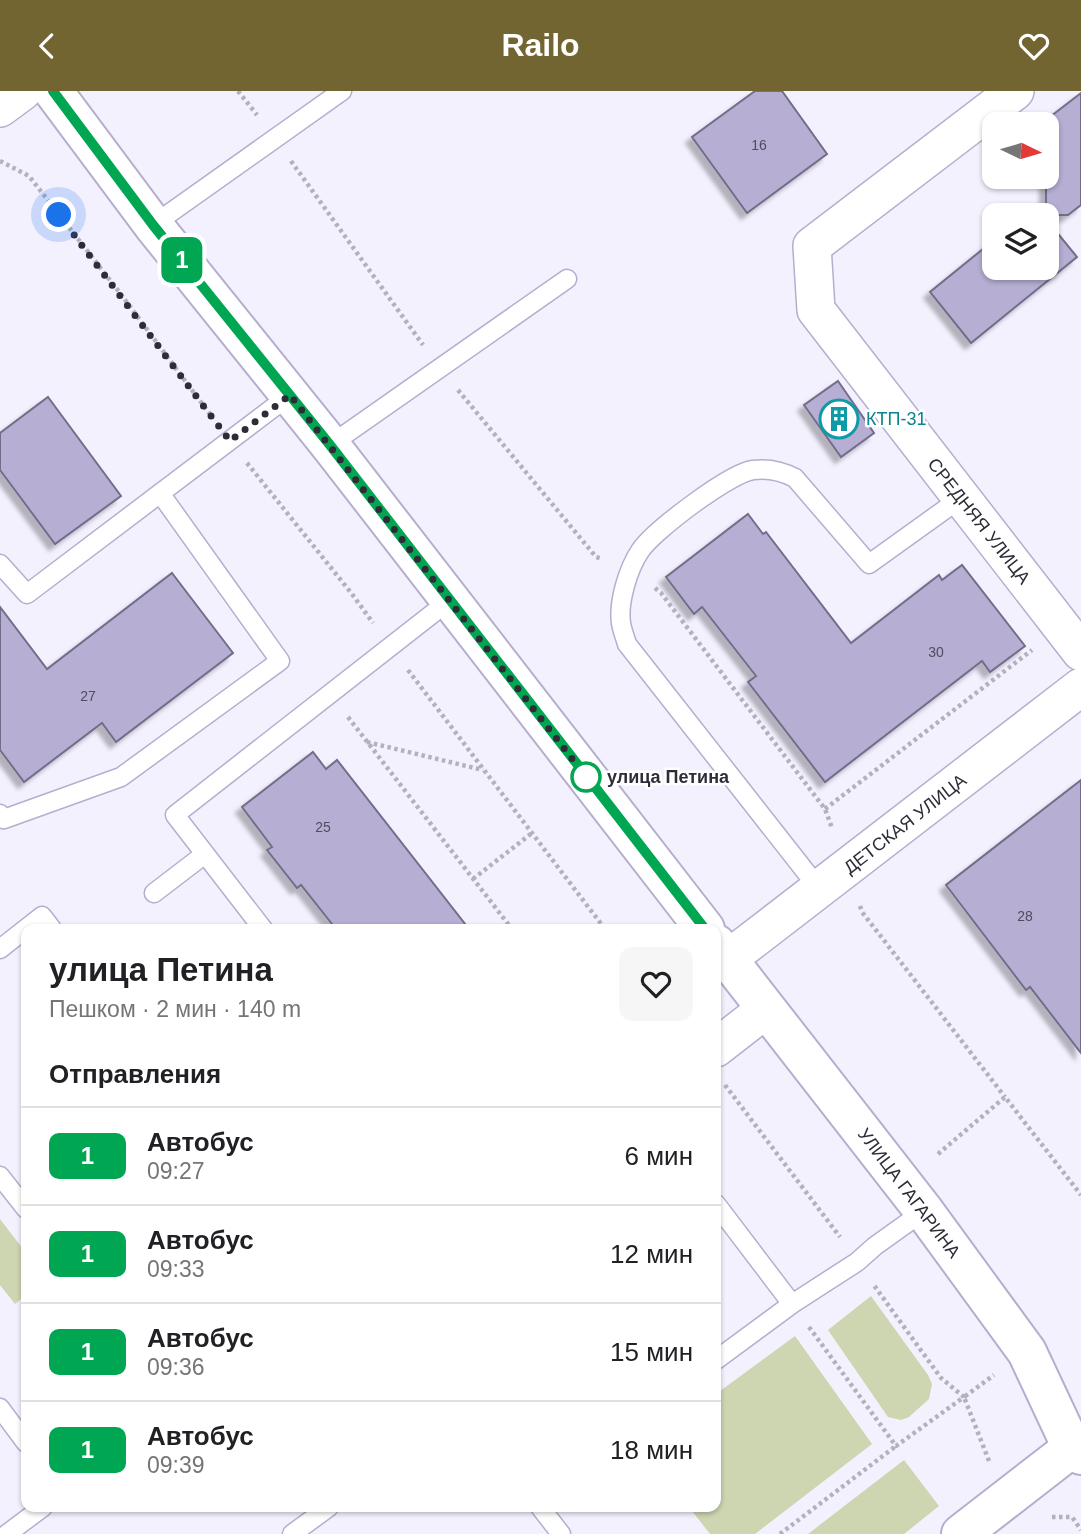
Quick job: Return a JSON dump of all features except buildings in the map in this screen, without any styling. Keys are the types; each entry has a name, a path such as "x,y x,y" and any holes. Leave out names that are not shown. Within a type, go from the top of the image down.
{"street":[{"path":"0,108 23,91"},
{"path":"53,91 153,225 330,445 701,924"},
{"name":"СРЕДНЯЯ УЛИЦА","path":"1015,91 812,246 816,310 1071,640"},
{"name":"ДЕТСКАЯ УЛИЦА","path":"722,951 834,879 1081,687"},
{"name":"УЛИЦА ГАГАРИНА","path":"722,951 924,1211 1027,1352 1078,1448"},
{"path":"721,1044 766,1009"},
{"path":"961,1534 1078,1448"}],"lane":[{"path":"153,225 342,91"},
{"path":"330,445 567,279"},
{"path":"0,564 27,594 290,395"},
{"path":"834,879 626,644 620,622 623,595 631,570 640,550 656,533 730,478 753,470 770,470 795,478 869,564 961,498"},
{"path":"0,814 4,819 121,777 280,661 160,493"},
{"path":"259,924 175,815 450,600"},
{"path":"154,893 205,854"},
{"path":"32,924 42,916 48,924"},
{"path":"0,949 21,932"},
{"path":"0,1176 21,1203"},
{"path":"721,1211 792,1304"},
{"path":"721,1356 792,1304 857,1262 874,1246 924,1211"},
{"path":"0,1408 21,1436"},
{"path":"7,1534 36,1512"},
{"path":"292,1534 322,1512"},
{"path":"544,1512 561,1534"}],"path":[{"path":"238,91 275,138 440,368 596,557"},
{"path":"0,161 29,176 230,441 352,594 601,924"},
{"path":"631,570 661,593 825,809 834,879 1081,1195"},
{"path":"825,809 1071,640"},
{"path":"330,694 508,924"},
{"path":"367,742 484,771"},
{"path":"473,879 532,833"},
{"path":"938,1154 1005,1097"},
{"path":"1027,1352 964,1397 1004,1501 1032,1524 1055,1516 1072,1517 1081,1530"},
{"path":"780,1534 897,1446"}],"green space":[{"path":"0,1219 21,1246 21,1299 15,1304 0,1285"},
{"path":"871,1296 932,1384 929,1399 909,1417 901,1420 888,1417 828,1330"},
{"path":"795,1336 872,1444 755,1534 710,1534 693,1512 721,1512 721,1390"},
{"path":"904,1460 939,1506 904,1534 808,1534"}],"bus line":[{"name":"1","path":"53,91 153,225 330,445 701,924"}],"place":[{"name":"КТП-31","path":"839,419"},
{"name":"улица Петина","path":"586,777"}],"route":[{"path":"59,215 230,441 290,395 586,777"}]}
